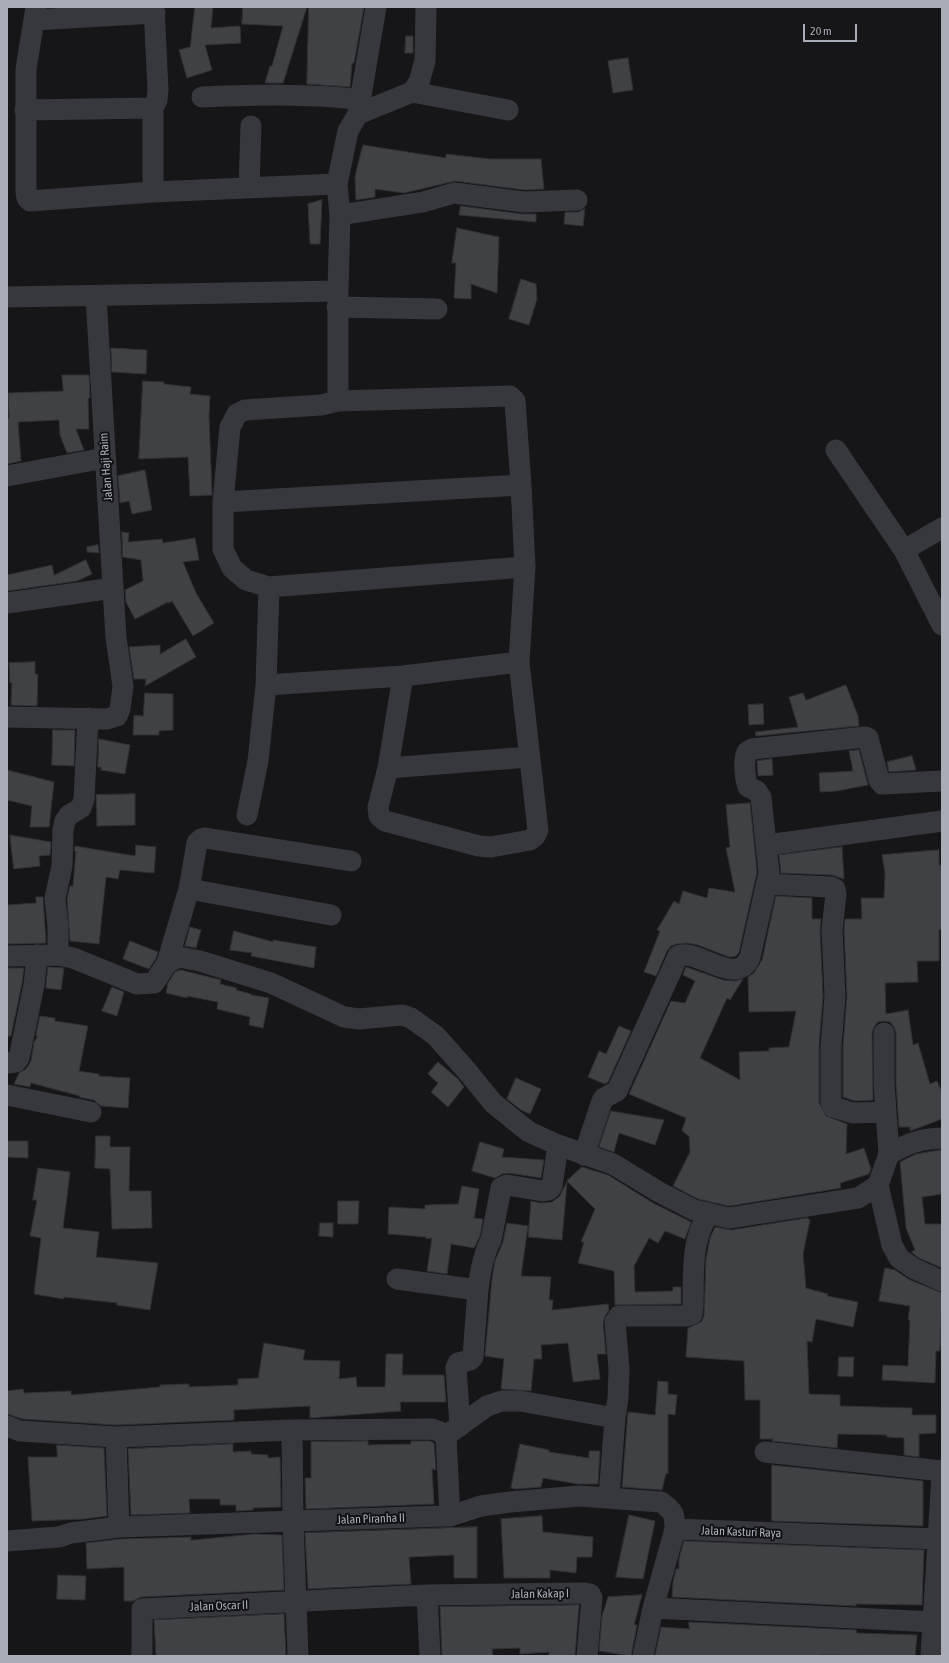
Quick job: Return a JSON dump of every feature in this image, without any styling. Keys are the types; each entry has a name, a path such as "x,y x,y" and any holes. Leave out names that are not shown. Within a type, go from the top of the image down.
{"street":[{"path":"338,401 340,215 337,184 348,131 359,107 376,7"},
{"path":"412,92 419,82 425,61 426,9"},
{"path":"153,192 153,108 157,100 158,90 154,10 35,14 26,69 26,192 27,198 30,201 153,192 337,184"},
{"path":"202,97 252,95 324,96 359,107 412,92 508,110"},
{"path":"25,110 153,108"},
{"path":"250,188 251,126"},
{"path":"340,215 423,202 454,193 524,202 577,200"},
{"path":"7,297 96,296 338,299 437,309"},
{"name":"Jalan Haji Raim","path":"7,716 108,719 117,716 120,709 123,686 116,638 96,296"},
{"path":"403,676 388,768 378,807 379,816 385,821 479,846 491,847 530,840 535,836 538,830 519,662 524,567 521,485 515,401 510,396 338,401 321,405 245,410 237,414 230,427 223,502 223,549 232,568 246,580 270,587 524,567"},
{"path":"836,450 904,550 942,625"},
{"path":"7,476 105,458"},
{"path":"223,502 521,485"},
{"path":"904,550 942,528"},
{"path":"248,815 258,761 266,685 270,587"},
{"path":"7,603 113,588"},
{"path":"266,685 403,676 519,662"},
{"path":"58,955 58,927 55,898 62,866 63,830 65,821 69,815 81,808 84,799 88,718"},
{"path":"584,1155 602,1101 604,1098 617,1091 676,959 680,955 686,955 729,969 742,968 748,963 762,902 768,884 769,873 760,794 748,787 746,781 745,754 749,750 865,737 868,738 870,742 879,780 882,784 942,781"},
{"path":"388,768 529,757"},
{"path":"767,845 942,822"},
{"path":"7,956 58,955 73,958 137,984 154,983 167,963 189,889 197,843 201,839 205,838 351,861"},
{"path":"768,884 831,886 835,889 836,894 832,930 835,996 831,1046 831,1103 833,1107 853,1113 886,1112"},
{"path":"189,889 331,914"},
{"path":"7,1063 16,1062 19,1058 34,985 37,955"},
{"path":"167,963 179,957 200,961 271,983 344,1017 360,1019 402,1015 411,1018 436,1036 467,1070 493,1103 529,1132 584,1155 613,1164 659,1192 694,1210 729,1218 858,1198 878,1185"},
{"path":"884,1033 886,1112 889,1154 878,1185 888,1234 899,1258 913,1268 942,1281"},
{"path":"7,1095 91,1112"},
{"path":"889,1154 920,1139 942,1138"},
{"path":"450,1516 456,1368 458,1363 470,1360 473,1357 481,1268 487,1245 491,1240 501,1188 507,1185 543,1191 549,1190 552,1186 558,1145"},
{"path":"609,1497 614,1418 618,1398 619,1369 616,1319 622,1316 686,1316 692,1314 694,1307 695,1249 697,1237 709,1213"},
{"path":"396,1279 478,1290"},
{"path":"7,1426 20,1431 116,1437 292,1430 432,1429 453,1431 487,1406 502,1401 520,1401 614,1418"},
{"path":"292,1430 293,1521 298,1656"},
{"path":"116,1437 119,1527"},
{"path":"765,1452 942,1471"},
{"path":"931,1656 942,1474"},
{"name":"Jalan Piranha II","path":"7,1541 59,1537 71,1533 119,1527 450,1516 481,1506 579,1496 661,1502 671,1509 675,1517 675,1529"},
{"path":"643,1656 653,1608 675,1529"},
{"name":"Jalan Kasturi Raya","path":"675,1529 938,1539"},
{"name":"Jalan Kakap I","path":"427,1595 590,1594 592,1598 587,1656"},
{"path":"427,1595 430,1656"},
{"name":"Jalan Oscar II","path":"142,1656 142,1609 427,1595"},
{"path":"653,1608 934,1622"}],"building":[{"path":"195,7 213,7 211,28 240,26 241,43 205,45 212,70 187,78 179,50 190,47"},
{"path":"243,7 307,7 283,83 265,83 270,66 272,66 283,26 242,24"},
{"path":"309,7 364,7 354,63 352,63 350,87 307,84"},
{"path":"406,36 413,36 413,53 405,53"},
{"path":"628,58 633,90 613,93 608,61"},
{"path":"363,145 446,158 446,154 490,159 541,159 544,189 525,190 455,181 404,193 375,189 375,197 356,200 355,177"},
{"path":"322,200 320,244 310,244 308,204"},
{"path":"461,206 522,214 536,214 536,222 459,215"},
{"path":"585,209 583,226 564,224 565,212 578,212"},
{"path":"457,228 499,237 497,293 471,284 471,299 454,298 456,263 452,263"},
{"path":"521,279 536,284 537,299 529,325 509,319"},
{"path":"111,348 147,350 146,374 112,372"},
{"path":"62,375 89,375 89,429 76,429 84,450 67,453 60,435 59,420 18,422 21,461 7,464 7,418 9,418 8,393 63,391"},
{"path":"143,381 164,382 164,384 191,387 190,394 210,396 209,416 212,495 190,496 188,457 139,459"},
{"path":"145,470 152,510 132,514 129,501 120,503 118,476"},
{"path":"122,532 129,533 128,542 162,539 163,543 195,538 199,560 183,562 196,593 214,623 193,636 172,601 135,619 126,602 125,590 143,581 141,560 123,557"},
{"path":"98,545 99,553 87,552 87,547"},
{"path":"86,560 92,574 77,581 7,591 7,575 52,565 54,575"},
{"path":"186,639 196,657 145,686 146,679 134,679 129,647 160,645 160,654"},
{"path":"35,662 35,674 38,674 37,706 11,705 12,683 10,683 9,663"},
{"path":"846,685 858,716 859,726 756,736 755,732 798,727 789,697 803,693 806,700"},
{"path":"145,693 173,694 173,730 159,731 159,735 133,735 134,715 143,716"},
{"path":"763,704 764,724 749,725 748,705"},
{"path":"53,730 75,730 74,766 52,765"},
{"path":"99,739 130,745 125,774 101,770 101,767 98,767"},
{"path":"859,750 868,785 837,791 820,792 819,773 853,771 849,751"},
{"path":"912,756 916,770 889,772 887,762"},
{"path":"772,759 773,775 758,776 757,761"},
{"path":"7,770 54,782 49,827 30,827 32,806 7,800"},
{"path":"135,794 135,825 97,826 96,795"},
{"path":"750,803 757,872 739,952 736,956 729,957 698,945 688,943 676,944 671,946 667,951 656,976 644,972 660,931 657,930 674,901 679,904 683,891 707,898 709,888 735,892 726,848 730,847 726,805"},
{"path":"10,835 51,842 50,855 39,856 40,866 14,869"},
{"path":"136,845 156,847 154,873 120,870 118,879 106,877 99,944 70,941 67,899 70,886 73,886 76,851 74,851 75,846 135,856"},
{"path":"842,847 844,879 832,875 781,873 779,855"},
{"path":"939,850 939,865 941,865 942,887 942,929 939,930 939,961 917,961 918,982 885,983 886,1014 908,1010 913,1045 918,1043 930,1084 937,1081 942,1092 942,1119 910,1131 910,1127 899,1127 896,1083 896,1033 890,1022 878,1022 872,1033 873,1100 855,1101 843,1097 843,1046 847,996 844,930 845,919 862,919 861,898 884,898 885,873 882,855"},
{"path":"776,896 812,898 812,919 821,919 820,931 823,996 819,1045 819,1103 826,1116 847,1124 846,1154 864,1148 871,1169 869,1174 840,1183 841,1188 729,1206 698,1199 673,1186 690,1152 689,1136 682,1131 686,1118 629,1094 671,1001 685,1003 695,981 683,975 686,967 723,980 735,981 743,979 730,1000 727,998 700,1058 740,1080 739,1052 769,1051 769,1048 789,1047 796,1011 749,1012 748,977 754,973 762,960"},
{"path":"36,897 43,897 46,943 7,944 7,905 36,903"},
{"path":"190,927 201,930 196,948 185,946"},
{"path":"234,931 273,942 273,940 316,947 314,968 251,956 252,953 230,950"},
{"path":"130,941 158,952 149,969 123,959"},
{"path":"48,967 64,968 61,990 46,988"},
{"path":"7,968 24,968 11,1036 7,1036"},
{"path":"181,970 221,980 220,984 237,988 236,990 251,995 269,998 263,1028 249,1025 250,1017 217,1009 218,1002 187,996 187,998 166,993 168,983 175,972"},
{"path":"112,987 124,992 117,1016 102,1011"},
{"path":"40,1016 55,1018 55,1021 88,1026 79,1071 99,1074 99,1076 130,1078 128,1108 101,1106 94,1100 31,1083 30,1087 14,1084 19,1073 26,1069 31,1061 34,1042 38,1036 36,1036"},
{"path":"619,1026 631,1031 608,1082 605,1084 588,1077 599,1051 606,1054"},
{"path":"438,1062 458,1079 464,1087 448,1107 431,1092 438,1083 428,1074"},
{"path":"516,1078 541,1089 530,1114 521,1110 507,1099"},
{"path":"611,1111 664,1120 655,1145 619,1133 614,1152 599,1147"},
{"path":"96,1136 110,1136 110,1147 130,1147 129,1191 151,1191 152,1228 112,1229 110,1169 95,1168"},
{"path":"7,1141 28,1141 28,1158 7,1157"},
{"path":"480,1142 504,1149 502,1157 544,1160 541,1178 509,1173 502,1174 495,1178 472,1171"},
{"path":"942,1150 942,1194 922,1197 925,1224 942,1224 942,1268 919,1258 911,1252 915,1250 906,1228 900,1162 916,1154"},
{"path":"582,1167 608,1175 653,1203 691,1222 685,1239 665,1231 658,1243 649,1238 634,1266 635,1292 673,1291 673,1287 681,1287 681,1304 615,1305 614,1271 578,1263 584,1242 581,1242 595,1209 567,1181"},
{"path":"38,1168 70,1172 63,1228 99,1232 96,1257 158,1263 150,1310 117,1305 117,1303 64,1297 64,1299 34,1294 41,1238 30,1236 37,1200 33,1200"},
{"path":"567,1182 562,1240 528,1237 531,1201 541,1203 552,1202 559,1197"},
{"path":"462,1186 479,1189 474,1218 483,1219 480,1236 474,1248 451,1244 447,1274 427,1271 432,1238 426,1239 426,1237 388,1234 389,1207 425,1209 425,1205 458,1204"},
{"path":"338,1201 359,1201 358,1224 338,1224"},
{"path":"808,1218 810,1220 803,1254 806,1288 828,1294 827,1296 858,1302 853,1327 816,1319 812,1342 807,1341 809,1394 840,1395 840,1406 912,1408 912,1415 936,1415 936,1433 919,1434 919,1457 904,1455 904,1438 887,1437 887,1435 838,1434 837,1448 772,1441 773,1439 760,1439 760,1400 745,1400 744,1361 686,1357 688,1328 701,1322 704,1316 706,1259 710,1238 715,1227 731,1230"},
{"path":"320,1223 333,1223 333,1237 319,1236"},
{"path":"507,1223 528,1226 521,1276 551,1277 549,1300 553,1300 552,1310 608,1304 609,1310 603,1323 606,1354 597,1354 600,1379 573,1382 568,1343 541,1345 542,1359 534,1359 531,1391 501,1389 504,1359 485,1356 492,1279 495,1261 503,1242"},
{"path":"885,1268 895,1270 908,1279 942,1293 940,1351 936,1351 935,1383 882,1380 883,1365 908,1366 910,1320 908,1320 910,1306 879,1301"},
{"path":"264,1343 305,1350 303,1360 340,1361 339,1379 356,1377 357,1387 385,1387 386,1354 403,1354 402,1375 444,1375 446,1402 400,1402 401,1411 310,1418 310,1406 234,1410 234,1420 116,1425 23,1419 7,1414 7,1391 23,1389 24,1393 71,1391 71,1395 160,1387 160,1385 189,1384 189,1387 238,1385 238,1379 258,1378"},
{"path":"839,1357 854,1357 853,1377 838,1376"},
{"path":"658,1381 668,1382 668,1394 677,1395 675,1415 668,1414 668,1474 666,1473 662,1490 622,1487 628,1412 655,1415"},
{"path":"368,1441 368,1445 411,1444 411,1441 430,1441 434,1443 436,1470 432,1469 434,1504 306,1509 305,1478 311,1478 311,1442"},
{"path":"233,1444 233,1452 251,1451 251,1454 268,1455 268,1458 280,1457 281,1507 253,1508 253,1510 236,1511 236,1505 220,1505 220,1499 189,1499 190,1513 131,1515 128,1449"},
{"path":"520,1444 549,1450 549,1452 589,1458 589,1451 600,1451 598,1484 578,1484 543,1478 541,1487 511,1488"},
{"path":"57,1445 104,1448 107,1516 84,1519 32,1521 28,1457 57,1457"},
{"path":"772,1465 923,1481 923,1526 772,1521"},
{"path":"629,1515 655,1521 643,1579 616,1577"},
{"path":"542,1516 543,1532 593,1537 592,1557 577,1557 576,1573 550,1570 550,1578 504,1578 501,1519"},
{"path":"477,1527 477,1578 454,1578 454,1555 409,1557 411,1584 308,1589 305,1533"},
{"path":"254,1534 282,1535 284,1590 141,1597 133,1601 124,1601 124,1567 87,1569 86,1543 120,1539 191,1537 191,1540"},
{"path":"684,1541 924,1550 922,1605 856,1604 856,1606 672,1597 673,1582 676,1569 679,1569 679,1559"},
{"path":"58,1575 86,1576 85,1600 57,1599"},
{"path":"642,1595 634,1625 637,1625 631,1656 599,1651 602,1616 608,1597"},
{"path":"579,1605 575,1655 549,1656 549,1652 520,1654 520,1648 492,1649 493,1656 442,1656 440,1607"},
{"path":"284,1614 286,1656 156,1656 154,1620"},
{"path":"689,1622 856,1630 857,1633 917,1635 915,1656 655,1656 661,1627 689,1629"}]}
